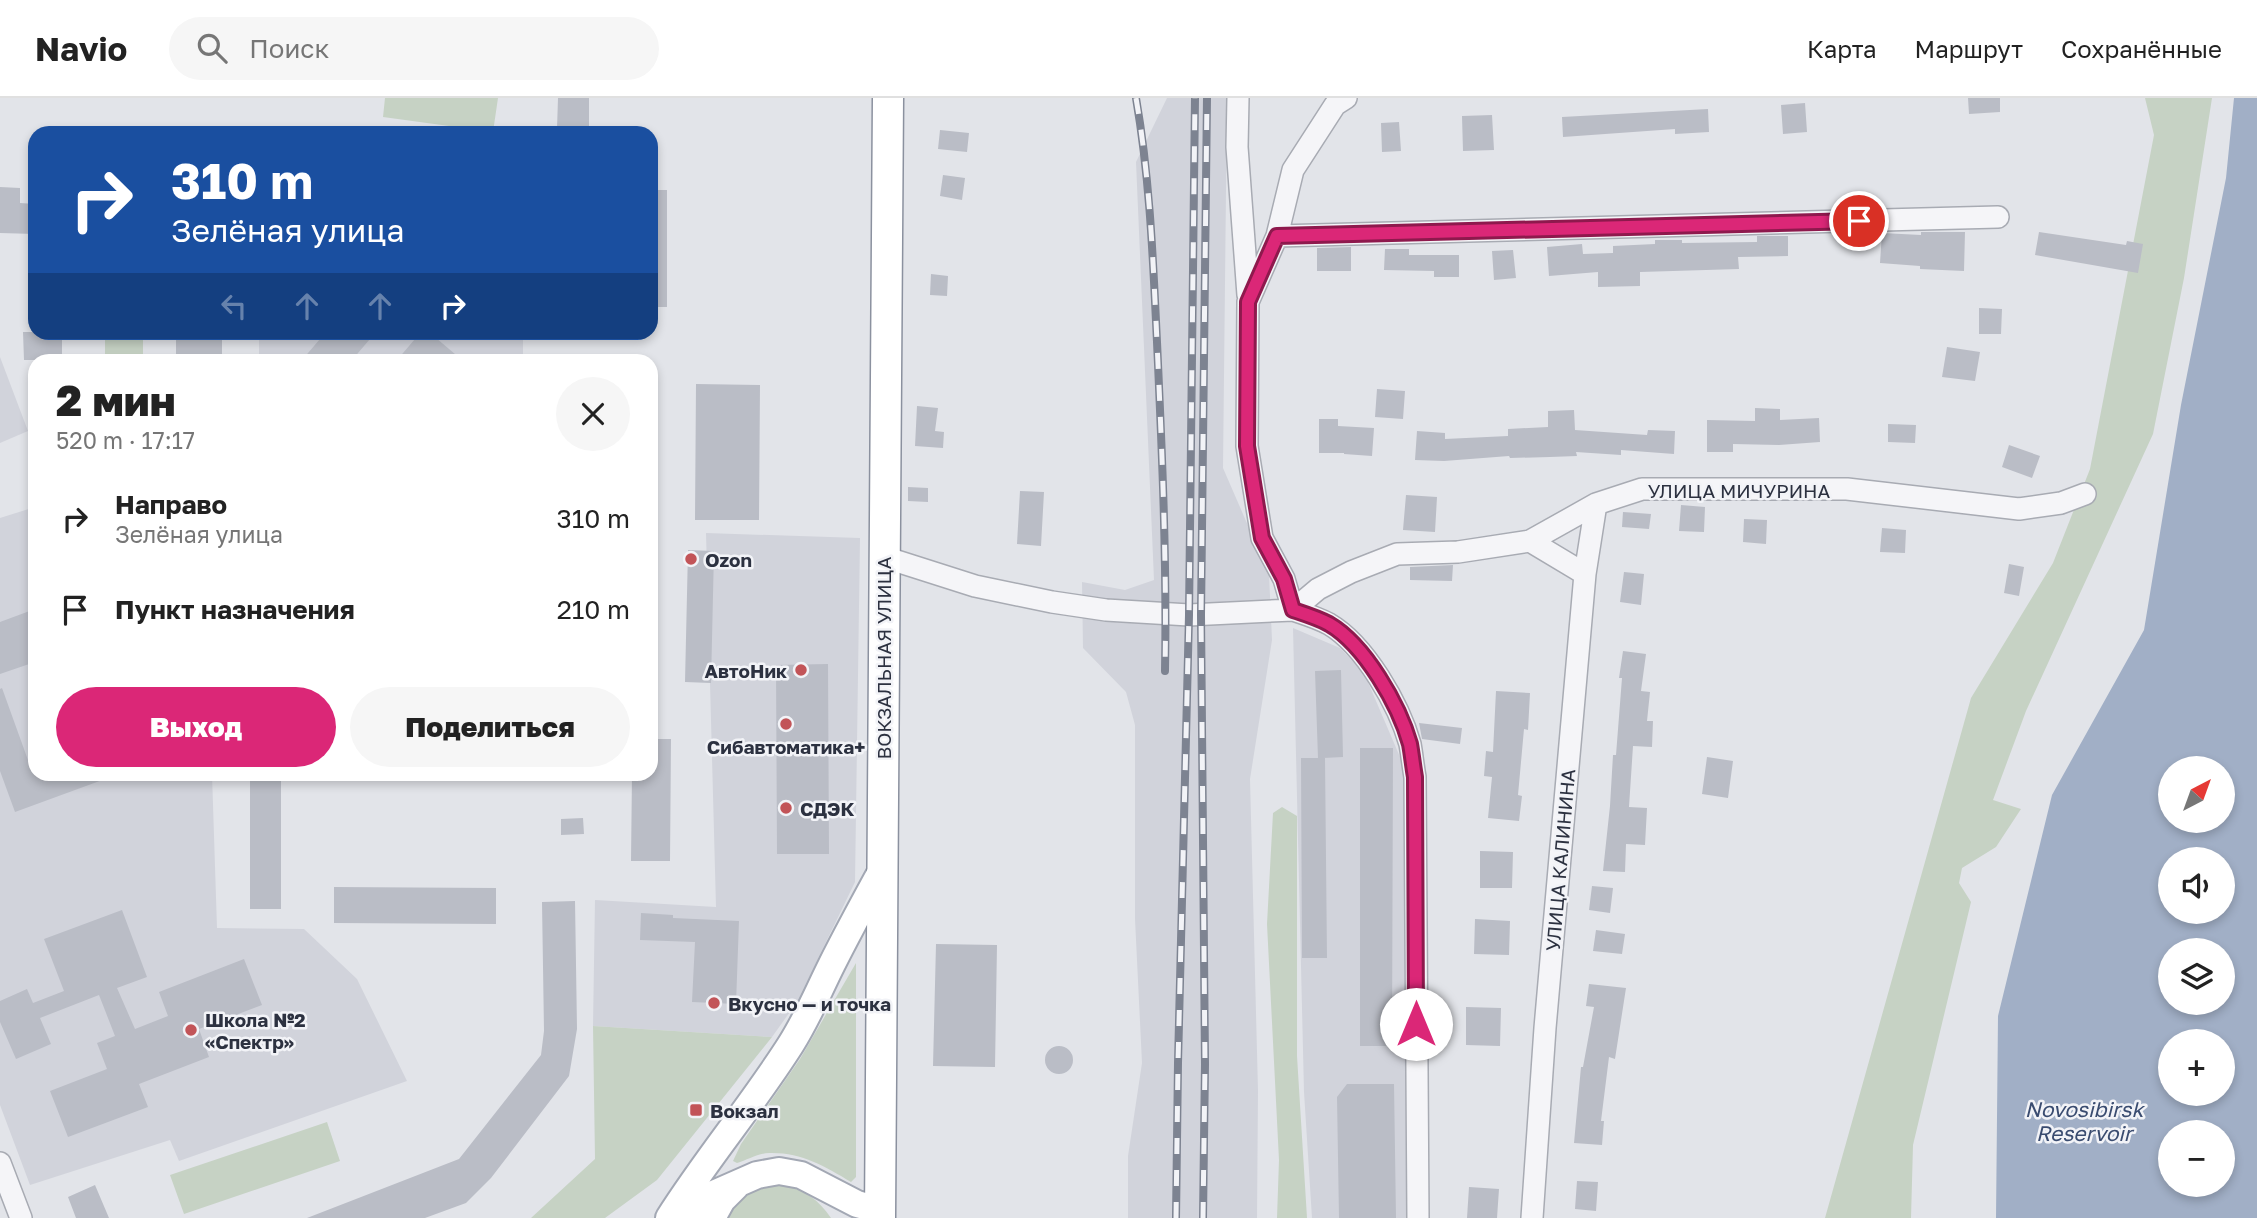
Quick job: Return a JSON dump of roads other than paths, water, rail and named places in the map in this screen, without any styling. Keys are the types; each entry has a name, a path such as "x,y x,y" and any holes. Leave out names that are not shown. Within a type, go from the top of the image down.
{"highway":[{"name":"ВОКЗАЛЬНАЯ УЛИЦА","path":"867,1213 882,870 888,98"}],"main road":[{"path":"669,1218 697,1174 758,1096 792,1042 814,1005 831,966 882,870"},
{"path":"676,1218 707,1197 757,1175 779,1171 801,1175 821,1185 835,1199 867,1213"},
{"path":"712,1218 722,1200 737,1184"}],"street":[{"path":"1238,98 1237,148 1248,302 1247,446 1262,538 1284,579 1293,610"},
{"path":"1248,302 1277,236 1293,170 1335,105 1346,98"},
{"path":"1277,236 1998,217"},
{"name":"УЛИЦА МИЧУРИНА","path":"1293,610 1318,589 1351,572 1397,554 1458,552 1530,541 1596,504 1642,489 1847,489 2019,509 2061,503 2085,494"},
{"name":"УЛИЦА КАЛИНИНА","path":"1532,1218 1545,1028 1585,574 1596,504"},
{"path":"1530,541 1585,574"},
{"path":"884,557 975,586 1106,610 1172,615 1293,610 1330,625 1354,645 1397,709 1410,745 1415,777 1419,1218"},
{"path":"0,1163 21,1218"}],"water":[{"name":"Novosibirsk Reservoir","path":"2234,98 2257,98 2257,1218 1996,1218 1998,1016 2052,795 2144,630 2181,405 2226,178"}],"railway":[{"path":"1136,98 1148,189 1154,281 1164,506 1165,671"},
{"path":"1176,1218 1189,615 1195,98"},
{"path":"1203,1218 1205,1064 1201,615 1207,98"}],"place":[{"name":"Ozon","path":"691,559"},
{"name":"АвтоНик","path":"801,670"},
{"name":"Сибавтоматика+","path":"786,724"},
{"name":"СДЭК","path":"786,808"},
{"name":"Вкусно — и точка","path":"714,1003"},
{"name":"Школа №2 «Спектр»","path":"191,1030"},
{"name":"Вокзал","path":"696,1110"}]}
